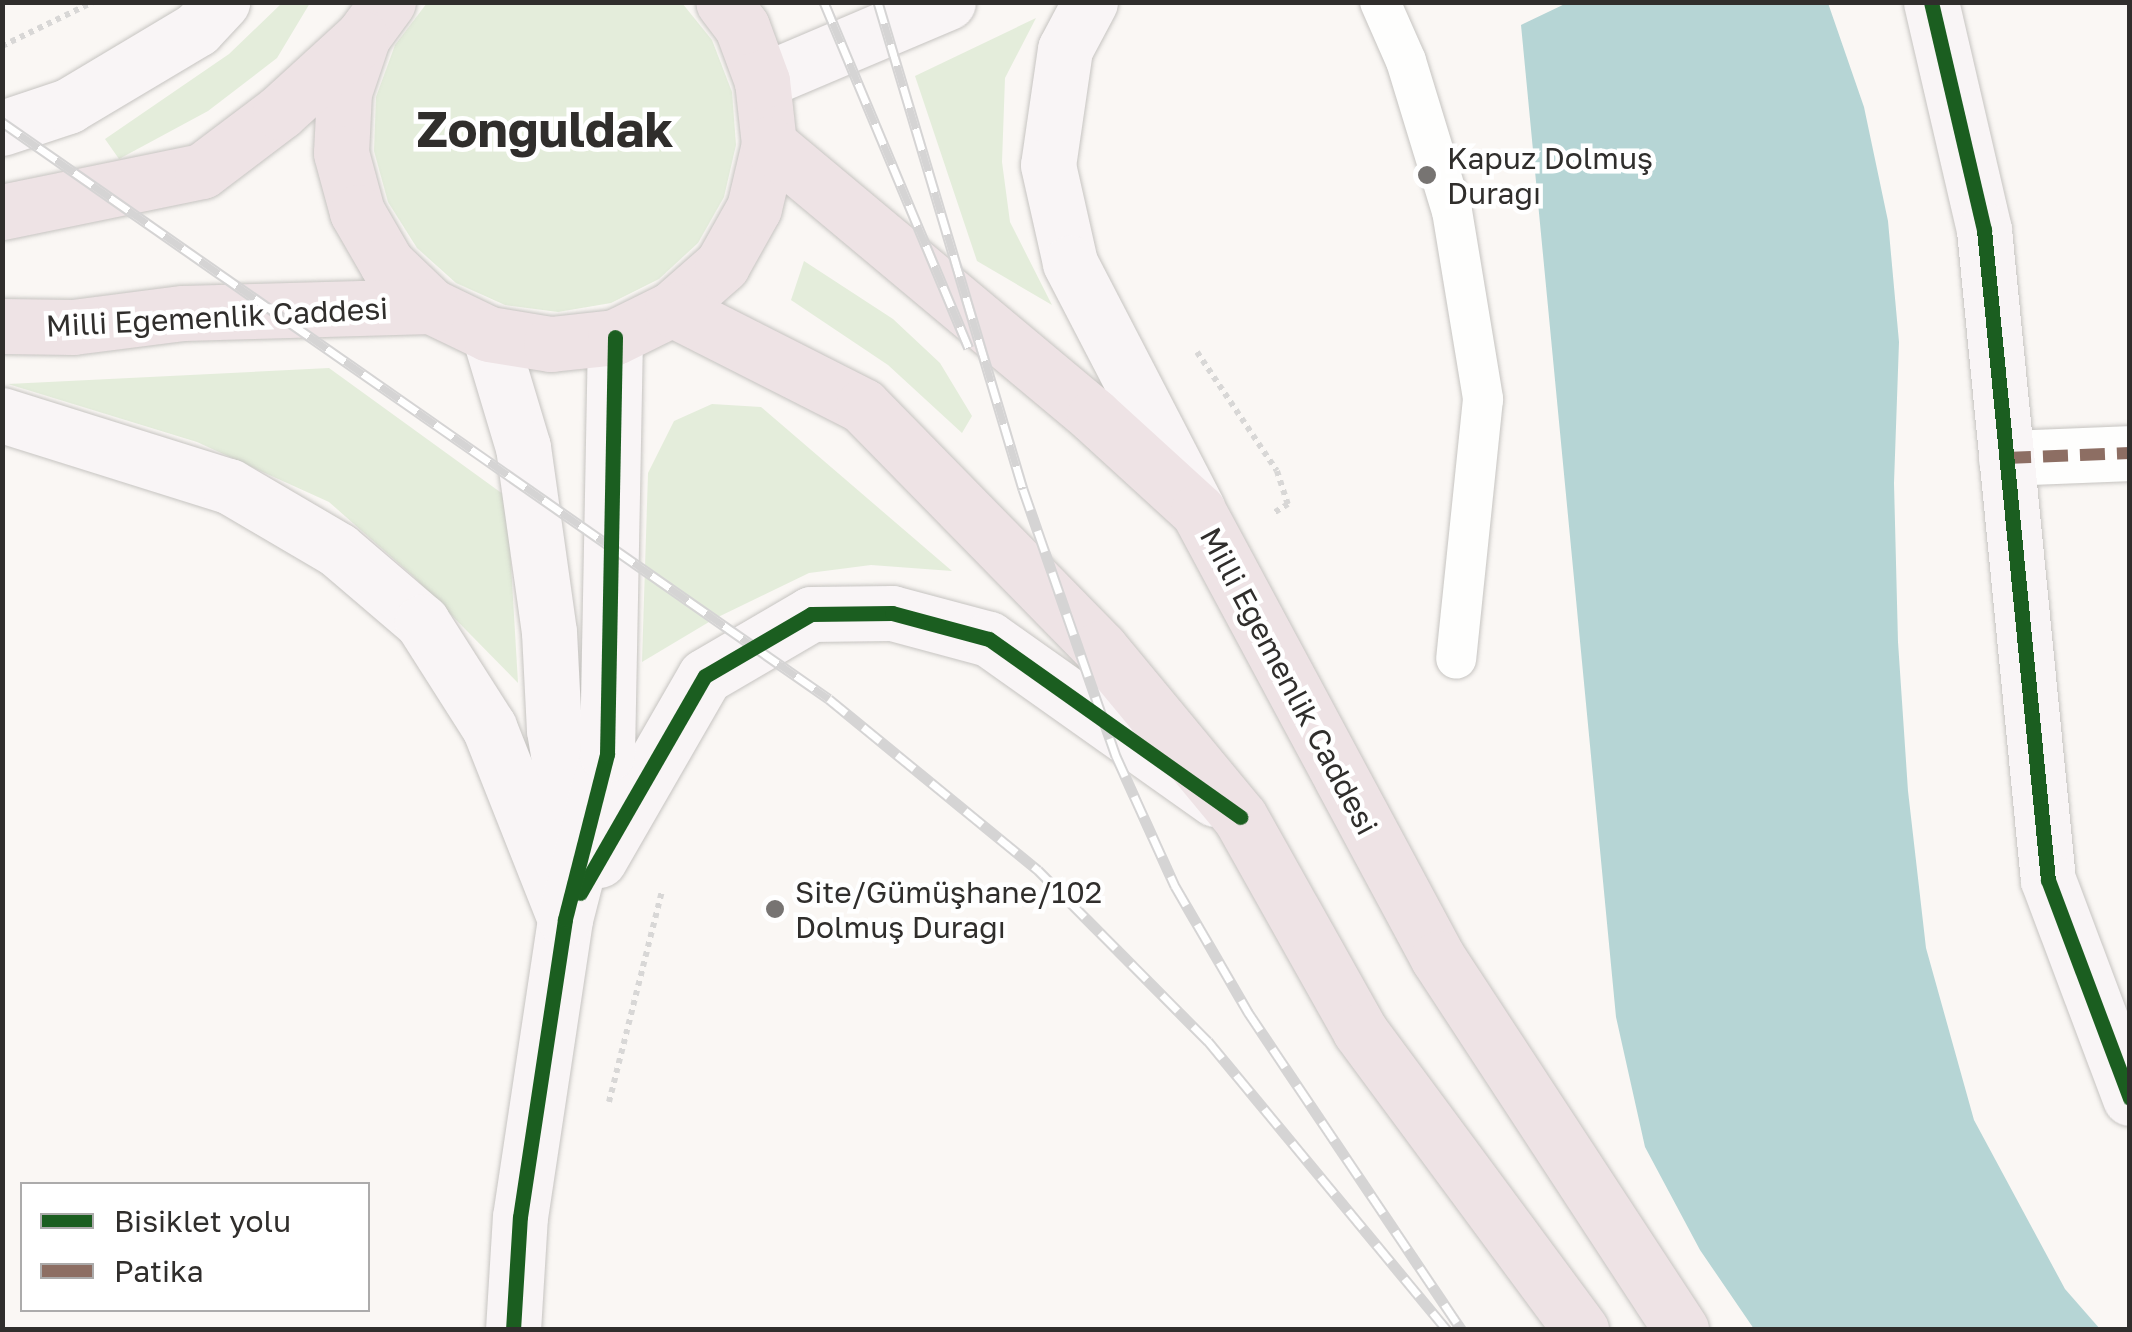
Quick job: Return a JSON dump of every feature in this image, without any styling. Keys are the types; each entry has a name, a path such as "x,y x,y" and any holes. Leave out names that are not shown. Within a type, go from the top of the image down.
{"highway":[{"name":"Milli Egemenlik Caddesi","path":"375,19 344,92 341,153 356,212 387,264 432,306 489,334 551,344 615,337 672,309 722,265 754,208 768,144 762,81 742,27 723,2"},
{"name":"Milli Egemenlik Caddesi","path":"2,212 202,170 280,112 375,19"},
{"name":"Milli Egemenlik Caddesi","path":"768,144 1094,416 1198,511 1438,958 1681,1330"},
{"name":"Milli Egemenlik Caddesi","path":"2,326 72,327 183,313 432,306"},
{"path":"672,309 863,406 1100,648 1240,817 1360,1031 1581,1330"}],"street":[{"path":"2,128 68,106 197,29 222,2"},
{"path":"762,81 948,2"},
{"path":"1090,2 1065,49 1048,166 1070,263 1198,511"},
{"path":"1931,2 1984,230 2048,880 2130,1098"},
{"path":"489,334 523,447 549,632 554,730 565,796 564,919"},
{"path":"511,1327 520,1218 564,919 607,754 615,337"},
{"path":"2,416 230,486 338,550 422,622 488,727 564,919"},
{"path":"2006,458 2130,453"},
{"path":"564,919 705,676 811,614 892,613 989,638 1240,817"}],"lane":[{"path":"1380,2 1406,61 1452,211 1483,399 1456,659"}],"path":[{"path":"2,46 92,2"}],"green space":[{"path":"282,3 310,3 277,58 208,111 119,159 105,139 229,54"},
{"path":"427,3 682,3 712,40 732,92 736,145 724,197 698,243 659,279 611,303 558,312 505,305 456,283 417,248 388,202 374,151 376,97 395,45"},
{"path":"1036,18 1005,78 1002,162 1010,222 1052,305 977,261 915,76"},
{"path":"804,261 893,319 940,363 972,416 962,433 888,365 791,300"},
{"path":"329,368 507,497 518,683 413,576 329,502 197,442 8,384"},
{"path":"712,404 761,407 952,571 871,565 809,573 714,619 642,662 648,473 674,421"}],"water":[{"path":"1569,2 1828,3 1864,107 1888,221 1899,342 1894,483 1898,642 1908,791 1926,948 1974,1120 2065,1289 2100,1329 1754,1329 1700,1250 1645,1147 1616,1017 1521,25"}],"railway":[{"path":"824,2 969,348"},
{"path":"878,2 1023,489 1116,756 1175,886 1248,1012 1462,1330"},
{"path":"2,122 829,699 1038,870 1208,1041 1447,1330"}],"marked path":[{"path":"2006,458 2130,453"}],"cycle path":[{"path":"1931,2 1984,230 2048,880 2130,1098"},
{"path":"513,1330 520,1217 565,919 607,754 615,337"},
{"path":"580,893 705,676 811,614 892,613 989,639 1240,817"}],"place":[{"name":"Kapuz Dolmuş Durağı","path":"1427,175"},
{"name":"Site/Gümüşhane/102 Dolmuş Durağı","path":"775,909"}],"district":[{"name":"Zonguldak","path":"545,129"}]}
